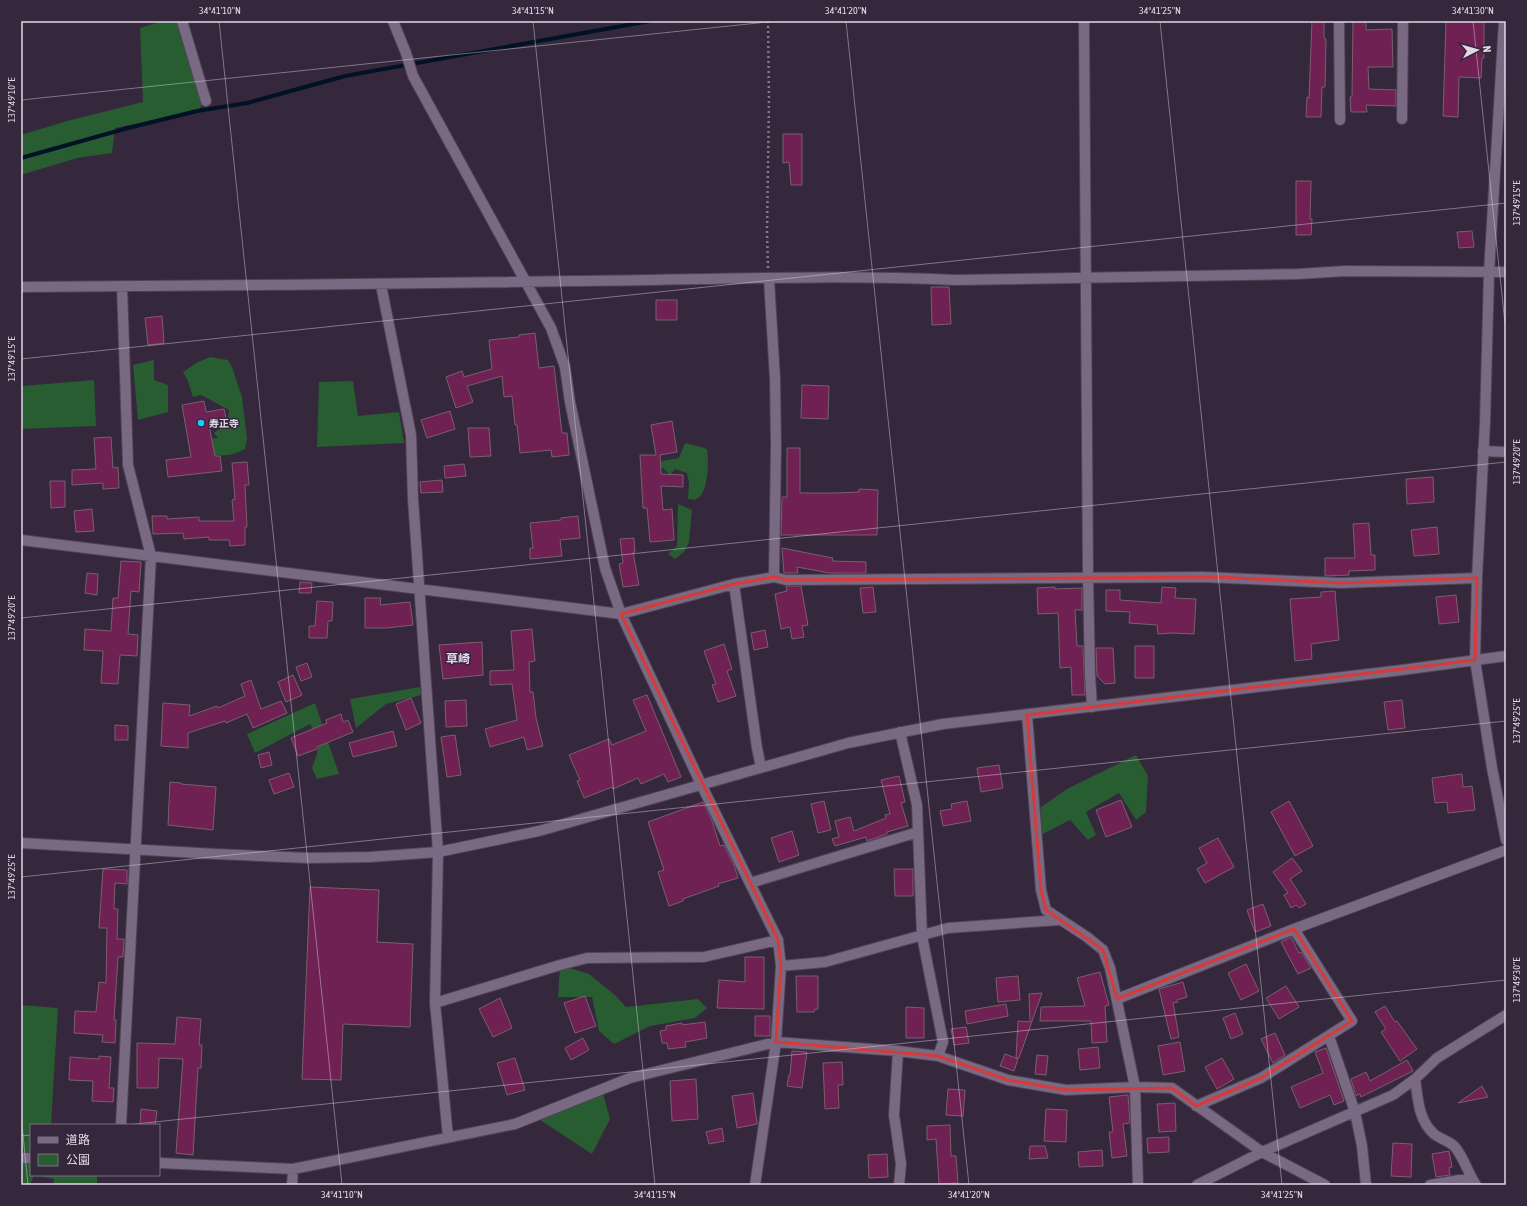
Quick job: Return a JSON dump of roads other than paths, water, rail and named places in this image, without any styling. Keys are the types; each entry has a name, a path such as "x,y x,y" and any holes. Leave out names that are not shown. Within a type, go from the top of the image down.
{"street":[{"path":"182,21 206,101"},
{"path":"393,21 406,53 413,76 551,328 565,367 570,402 605,568 621,614 701,784 778,940 781,966 776,1042 755,1185"},
{"path":"1084,21 1088,577 1092,707"},
{"path":"1339,21 1340,120"},
{"path":"1402,119 1403,21"},
{"path":"1504,21 1489,272 1484,451 1477,578 1475,660 1492,768 1506,840"},
{"path":"21,288 381,285 768,279 914,278 955,280 1298,274 1345,271 1506,272"},
{"path":"768,279 775,392 774,578"},
{"path":"381,285 411,435 438,852 435,1003 448,1137"},
{"path":"121,1124 151,556 128,465 122,286"},
{"path":"1484,451 1506,452"},
{"path":"21,540 621,614 734,584 774,578 794,580 1215,577 1341,583 1477,578"},
{"path":"734,584 761,767"},
{"path":"21,843 309,858 370,857 438,852 539,831 848,743 943,724 1402,670 1506,656"},
{"path":"1027,715 1041,890 1046,910 1087,937 1103,950 1110,968 1135,1087 1138,1185"},
{"path":"900,732 917,805 922,936 943,1042 938,1056"},
{"path":"750,883 918,832"},
{"path":"1117,999 1294,929 1506,850"},
{"path":"781,966 825,962 948,928 1060,920"},
{"path":"1196,1106 1261,1078 1352,1021 1294,929"},
{"path":"435,1003 587,958 704,957 778,940"},
{"path":"1197,1185 1262,1152 1393,1095 1415,1079 1437,1058 1506,1015"},
{"path":"1329,1036 1355,1112 1362,1146 1366,1185"},
{"path":"160,1163 293,1169 515,1124 630,1078 776,1042 898,1051 938,1056 1008,1080 1066,1090 1135,1087 1172,1088 1262,1152 1325,1185"},
{"path":"898,1051 894,1115 901,1164 899,1185"},
{"path":"1415,1079 1420,1112 1426,1126 1435,1134 1453,1145 1474,1182 1430,1185"},
{"path":"292,1185 293,1169"}],"waterway":[{"path":"21,158 128,128 197,111 247,103 345,76 650,21"}],"place":[{"name":"寿正寺","path":"201,423"}],"district":[{"name":"草崎","path":"458,659"}]}
